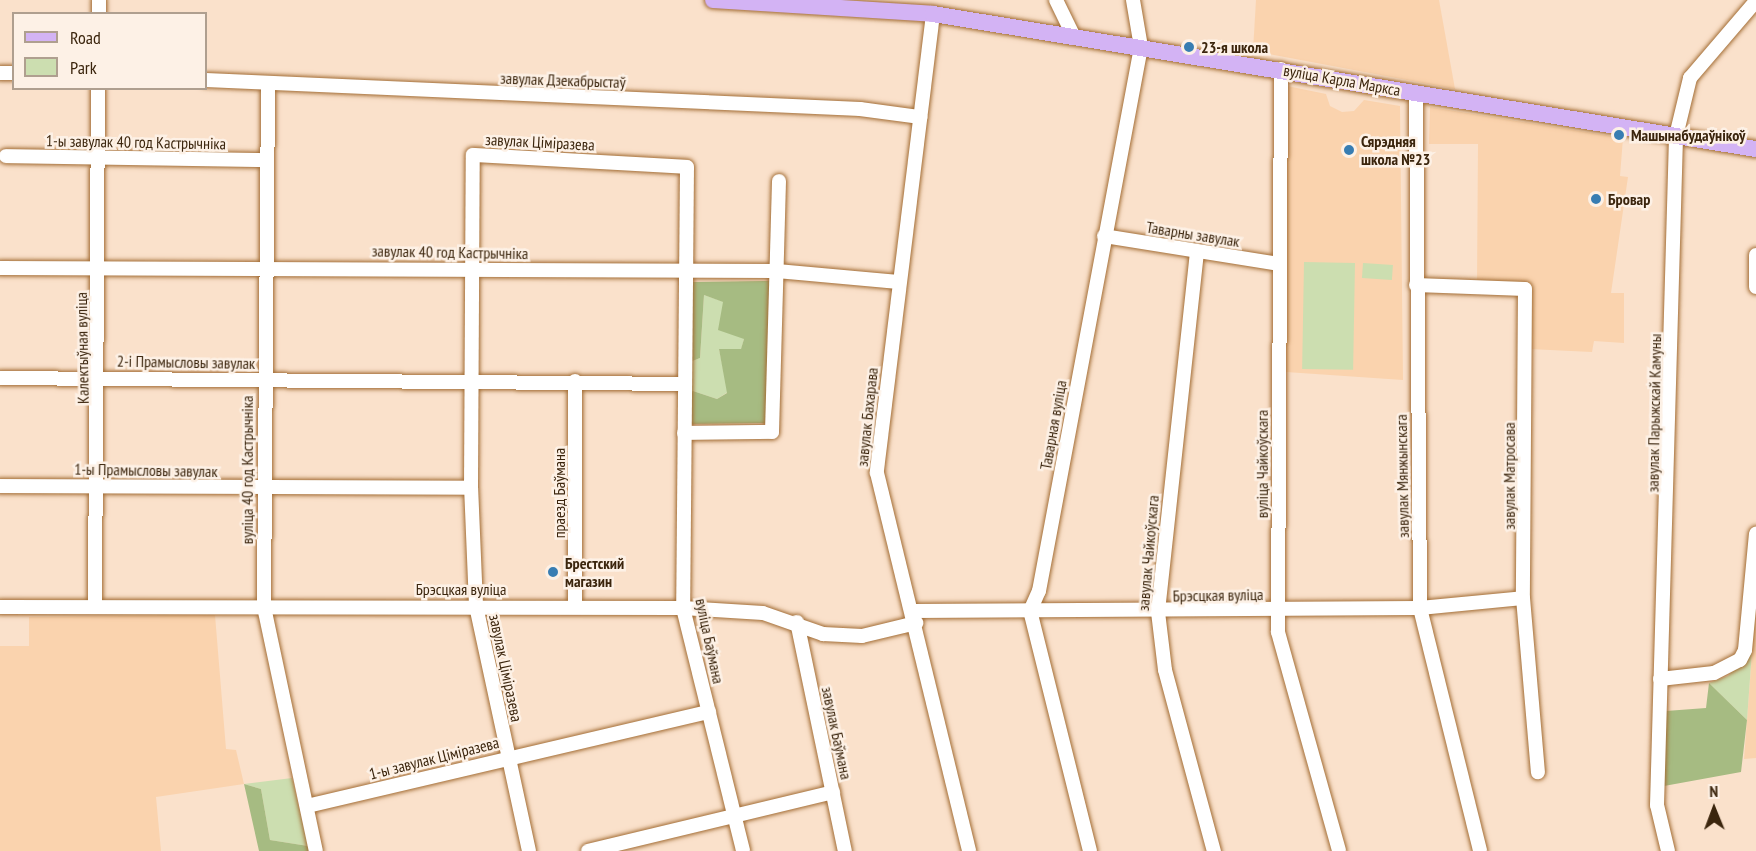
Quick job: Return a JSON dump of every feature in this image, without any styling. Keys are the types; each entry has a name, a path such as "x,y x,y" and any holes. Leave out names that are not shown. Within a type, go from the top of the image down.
{"main road":[{"name":"вуліца Карла Маркса","path":"713,0 935,5 1074,37 1281,69 1756,149"}],"street":[{"path":"1056,0 1074,37"},
{"name":"Таварная вуліца","path":"1030,611 1040,591 1104,236 1141,47 1133,0"},
{"name":"завулак Парыжскай Камуны","path":"1668,851 1657,805 1676,136 1690,78 1756,1"},
{"name":"завулак Бахарава","path":"935,5 877,473 915,617 969,851"},
{"name":"вуліца Чайкоўскага","path":"1281,69 1278,264 1278,632 1339,851"},
{"name":"завулак Дзекабрыстаў","path":"207,80 860,109 920,117"},
{"name":"вуліца 40 год Кастрычніка","path":"268,84 263,380 264,607 316,851"},
{"name":"Калектыўная вуліца","path":"95,606 99,485 98,90"},
{"name":"завулак Мянжынскага","path":"1416,93 1420,608 1480,851"},
{"name":"завулак Ціміразева","path":"529,851 476,605 471,488 473,155 687,167"},
{"name":"1-ы завулак 40 год Кастрычніка","path":"6,156 266,160"},
{"name":"вуліца Баўмана","path":"687,167 683,608 742,851"},
{"path":"684,433 772,432 779,181"},
{"name":"Таварны завулак","path":"1104,236 1278,264"},
{"name":"завулак Чайкоўскага","path":"1197,252 1158,612 1165,670 1214,851"},
{"path":"1756,255 1756,287"},
{"name":"завулак 40 год Кастрычніка","path":"0,268 265,267 777,271 899,282"},
{"name":"завулак Матросава","path":"1416,285 1526,289 1523,598 1538,772"},
{"name":"2-і Прамысловы завулак","path":"0,378 263,380"},
{"path":"263,380 575,381 684,384"},
{"name":"праезд Баўмана","path":"575,381 575,605"},
{"name":"1-ы Прамысловы завулак","path":"0,486 471,488"},
{"path":"1660,679 1714,673 1740,660 1746,650 1756,534"},
{"name":"Брэсцкая вуліца","path":"0,607 575,605 683,608 764,613 796,622 823,634 862,636 915,617 1030,611 1158,612 1420,608 1523,598"},
{"path":"1030,611 1090,851"},
{"name":"завулак Баўмана","path":"796,622 845,851"},
{"name":"1-ы завулак Ціміразева","path":"307,806 508,757 709,712"},
{"path":"588,851 735,818 833,792"}],"shaded area":[{"path":"1256,0 1439,0 1455,89 1253,51"},
{"path":"1287,86 1326,94 1330,106 1342,112 1354,111 1364,100 1400,106 1403,380 1286,372"},
{"path":"1430,107 1623,138 1620,176 1628,177 1611,293 1624,293 1624,343 1594,341 1592,352 1529,349 1529,285 1477,284 1478,144 1429,144"},
{"path":"1756,600 1756,758 1744,759 1747,720"},
{"path":"215,615 226,749 236,750 244,784 156,797 161,851 0,851 0,646 29,646 29,617"}],"green space":[{"path":"1304,262 1355,263 1353,370 1302,369"},
{"path":"1363,263 1393,265 1392,280 1362,278"},
{"path":"770,281 768,423 690,424 690,390 717,399 727,393 719,349 741,349 744,339 718,330 723,302 704,295 700,358 690,362 692,282"},
{"path":"704,295 724,302 744,339 741,350 719,349 728,392 717,399 690,390 690,362 700,358"},
{"path":"1752,651 1747,720 1709,683 1728,676"},
{"path":"1709,683 1747,720 1741,772 1664,786 1666,711 1706,708"},
{"path":"292,778 308,846 270,840 261,789 244,784"},
{"path":"244,784 261,789 270,840 308,846 309,851 259,851"}],"place":[{"name":"23-я школа","path":"1189,47"},
{"name":"Машынабудаўнікоў","path":"1619,135"},
{"name":"Сярэдняя школа №23","path":"1349,150"},
{"name":"Бровар","path":"1596,199"},
{"name":"Брестский магазин","path":"553,572"}]}
